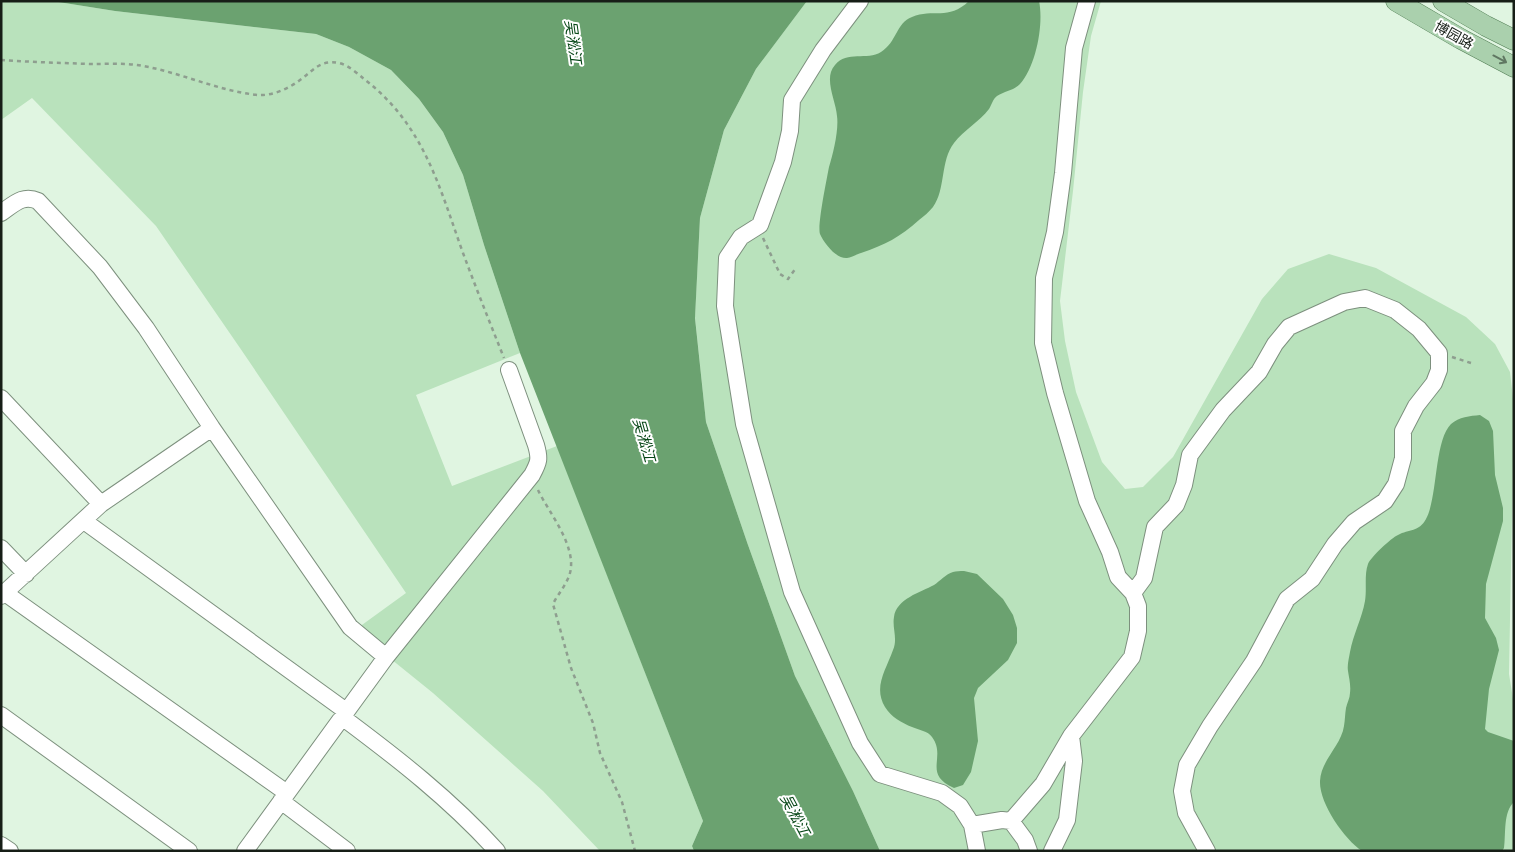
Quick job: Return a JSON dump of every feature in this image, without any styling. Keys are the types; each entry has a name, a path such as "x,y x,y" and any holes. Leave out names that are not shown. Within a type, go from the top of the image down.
{"main road":[{"name":"博园路","path":"1396,1 1514,67"},
{"name":"博园路","path":"1443,1 1514,40"}],"street":[{"path":"860,1 823,50 792,100 790,131 783,162 760,225 740,237 727,258 725,306 744,424 792,592 860,743 880,774 942,793 960,806 972,825 977,851"},
{"path":"1011,821 1043,784 1071,736 1132,657 1138,631 1138,606 1133,593 1118,577 1110,552 1087,501 1054,393 1043,342 1044,278 1054,232 1063,173 1074,48 1087,1"},
{"path":"1,213 23,198 31,198 38,201 100,267 146,328 212,428 350,627 386,657"},
{"path":"1133,593 1144,578 1155,527 1176,505 1184,485 1190,455 1224,410 1260,372 1275,344 1289,326 1344,302 1365,298 1395,310 1419,330 1439,353 1439,370 1434,383 1416,406 1403,431 1403,458 1396,484 1385,502 1354,522 1335,544 1312,579 1287,599 1254,661 1210,726 1187,765 1182,792 1186,813 1207,851"},
{"path":"245,851 386,657 532,475 539,457 509,370"},
{"path":"1,398 101,504"},
{"path":"212,428 101,504 3,594 284,797 347,851"},
{"path":"84,521 344,714 439,794 497,851"},
{"path":"1,548 26,574"},
{"path":"1,715 189,851"},
{"path":"1052,851 1067,820 1074,761 1071,736"},
{"path":"972,825 1002,820 1011,821 1025,840 1029,851"},
{"path":"1,845 10,851"}],"path":[{"path":"1,60 38,63 137,65 232,90 259,95 272,94 294,85 313,68 324,63 339,63 350,68 376,88 395,108 413,131 428,155 475,285 509,370"},
{"path":"760,225 764,244 780,274 788,279 796,268"},
{"path":"1439,353 1471,363"},
{"path":"532,475 547,509 556,520 568,546 570,573 553,604 571,668 593,723 600,753 622,802 635,851"}],"shaded area":[{"path":"1,1 52,1 115,11 316,34 349,47 391,70 419,99 443,132 463,175 520,353 416,395 452,486 557,446 703,821 692,846 694,851 600,851 543,791 433,693 355,630 406,593 156,226 32,98 1,120"},
{"path":"807,1 1101,1 1091,36 1083,92 1060,301 1065,341 1076,392 1102,462 1125,489 1143,487 1173,457 1262,299 1288,269 1329,254 1376,268 1466,317 1495,344 1510,372 1514,407 1509,674 1514,705 1514,851 880,851 853,791 795,676 748,545 706,422 695,317 700,218 724,130 756,69"}],"water":[{"name":"吴淞江","path":"52,1 807,1 756,69 724,130 700,218 695,318 706,422 748,545 795,676 853,791 880,851 694,851 692,846 703,821 520,353 463,175 443,132 419,99 391,70 349,47 316,34 115,11"},
{"path":"969,1 1039,1 1039,33 1034,56 1026,76 1012,90 996,97 985,114 954,143 947,158 937,200 928,212 899,236 885,244 849,258 839,256 824,242 819,229 824,191 837,128 836,110 830,83 832,70 835,65 845,58 870,56 881,52 890,43 899,28 912,17 954,11"},
{"path":"1480,415 1489,421 1493,431 1495,475 1503,508 1503,521 1486,584 1485,618 1496,638 1499,650 1489,689 1485,729 1488,732 1514,741 1514,802 1508,811 1504,848 1502,851 1362,851 1348,838 1328,810 1320,781 1324,766 1339,740 1344,726 1346,708 1350,697 1348,662 1365,601 1368,564 1381,548 1395,537 1417,528 1423,523 1430,509 1439,456 1446,432 1451,424 1458,420"},
{"path":"964,571 977,574 1003,599 1013,615 1017,628 1017,643 1008,660 978,688 974,698 978,741 971,772 963,785 954,788 944,783 939,777 936,744 932,737 926,732 901,722 890,714 882,700 880,685 894,646 894,617 899,605 934,585 950,573"}]}
